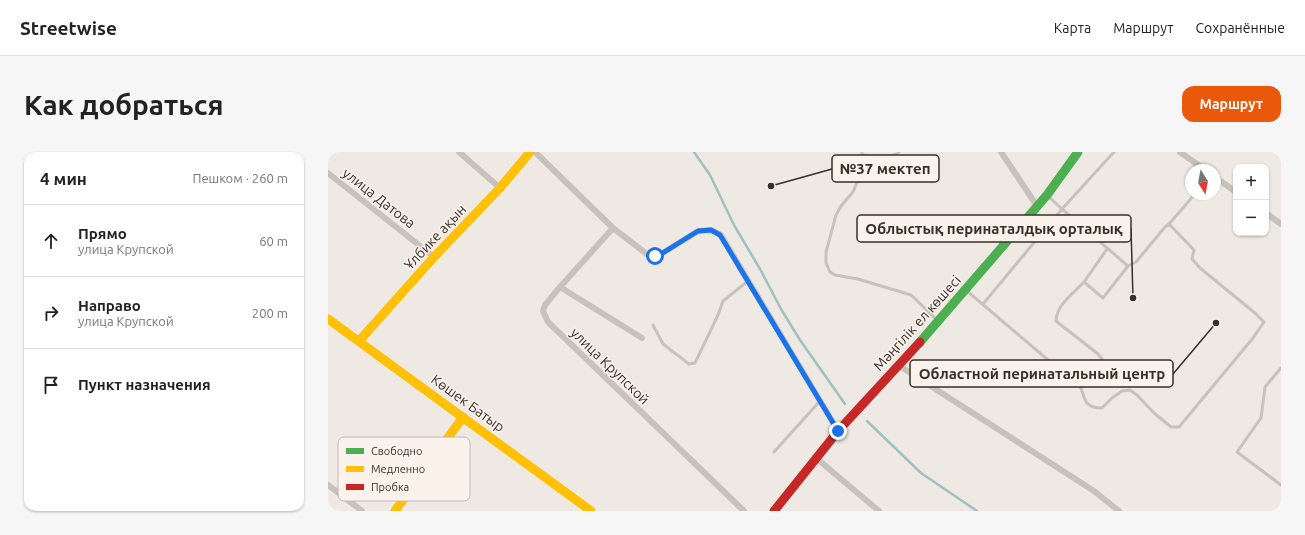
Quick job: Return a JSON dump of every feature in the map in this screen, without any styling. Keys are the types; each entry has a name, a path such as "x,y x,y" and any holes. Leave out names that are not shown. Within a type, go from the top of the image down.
{"street":[{"path":"459,152 500,188"},
{"name":"Ұлбике ақын","path":"359,341 434,257 500,188 530,152"},
{"path":"535,152 612,228 648,255 655,256 661,254 698,231 711,230 720,235 838,431"},
{"path":"1001,152 1037,206"},
{"name":"Мәңгілік ел көшесі","path":"774,511 838,431 939,321 1047,195 1078,152"},
{"path":"1180,152 1197,164"},
{"name":"улица Датова","path":"328,173 434,257"},
{"path":"1221,181 1233,190"},
{"path":"1269,215 1281,224"},
{"name":"улица Крупской","path":"612,228 545,305 543,311 548,322 744,511"},
{"path":"560,287 642,338"},
{"name":"Көшек Батыр","path":"328,319 592,511"},
{"path":"898,366 1094,491 1119,511"},
{"path":"449,437 463,417"},
{"path":"815,458 879,511"},
{"path":"328,485 338,493"},
{"path":"349,501 362,511"},
{"path":"395,511 402,501"}],"lane":[{"path":"899,152 896,155 891,156 862,154 860,175 853,192 841,206 836,215 826,252 826,263 830,272 835,275 858,279 911,295 939,321"},
{"path":"983,304 1062,209 1114,152"},
{"path":"1047,195 1128,266"},
{"path":"1084,282 1103,298 1128,266 1136,262 1190,200"},
{"path":"966,290 1081,388 1086,402 1094,408 1102,408 1122,391 1130,390 1171,427 1179,427 1253,338 1264,322 1200,268 1192,259 1194,250 1169,224"},
{"path":"1081,388 1102,360 1098,354 1056,320 1056,316 1062,305 1084,282 1107,249"},
{"path":"653,325 663,344 689,364 695,363 718,315 723,301 748,281"},
{"path":"1281,368 1265,387 1261,418 1237,452 1281,485"},
{"path":"774,452 820,401"}],"waterway":[{"path":"694,152 710,175 734,225 760,269 781,309 800,340 845,404"},
{"path":"867,421 921,473 977,511"}],"traffic: fast":[{"path":"920,342 1047,195 1078,152"}],"traffic: slow":[{"path":"359,341 434,257 500,188 530,152"},
{"path":"328,319 591,511"},
{"path":"449,437 463,417"},
{"path":"395,511 402,501"}],"traffic: jam":[{"path":"774,511 838,431 920,342"}],"place":[{"name":"№37 мектеп","path":"771,186"},
{"name":"Облыстық перинаталдық орталық","path":"1133,298"},
{"name":"Областной перинатальный центр","path":"1216,323"}],"route":[{"path":"655,256 661,254 698,231 711,230 720,235 838,431"}]}
